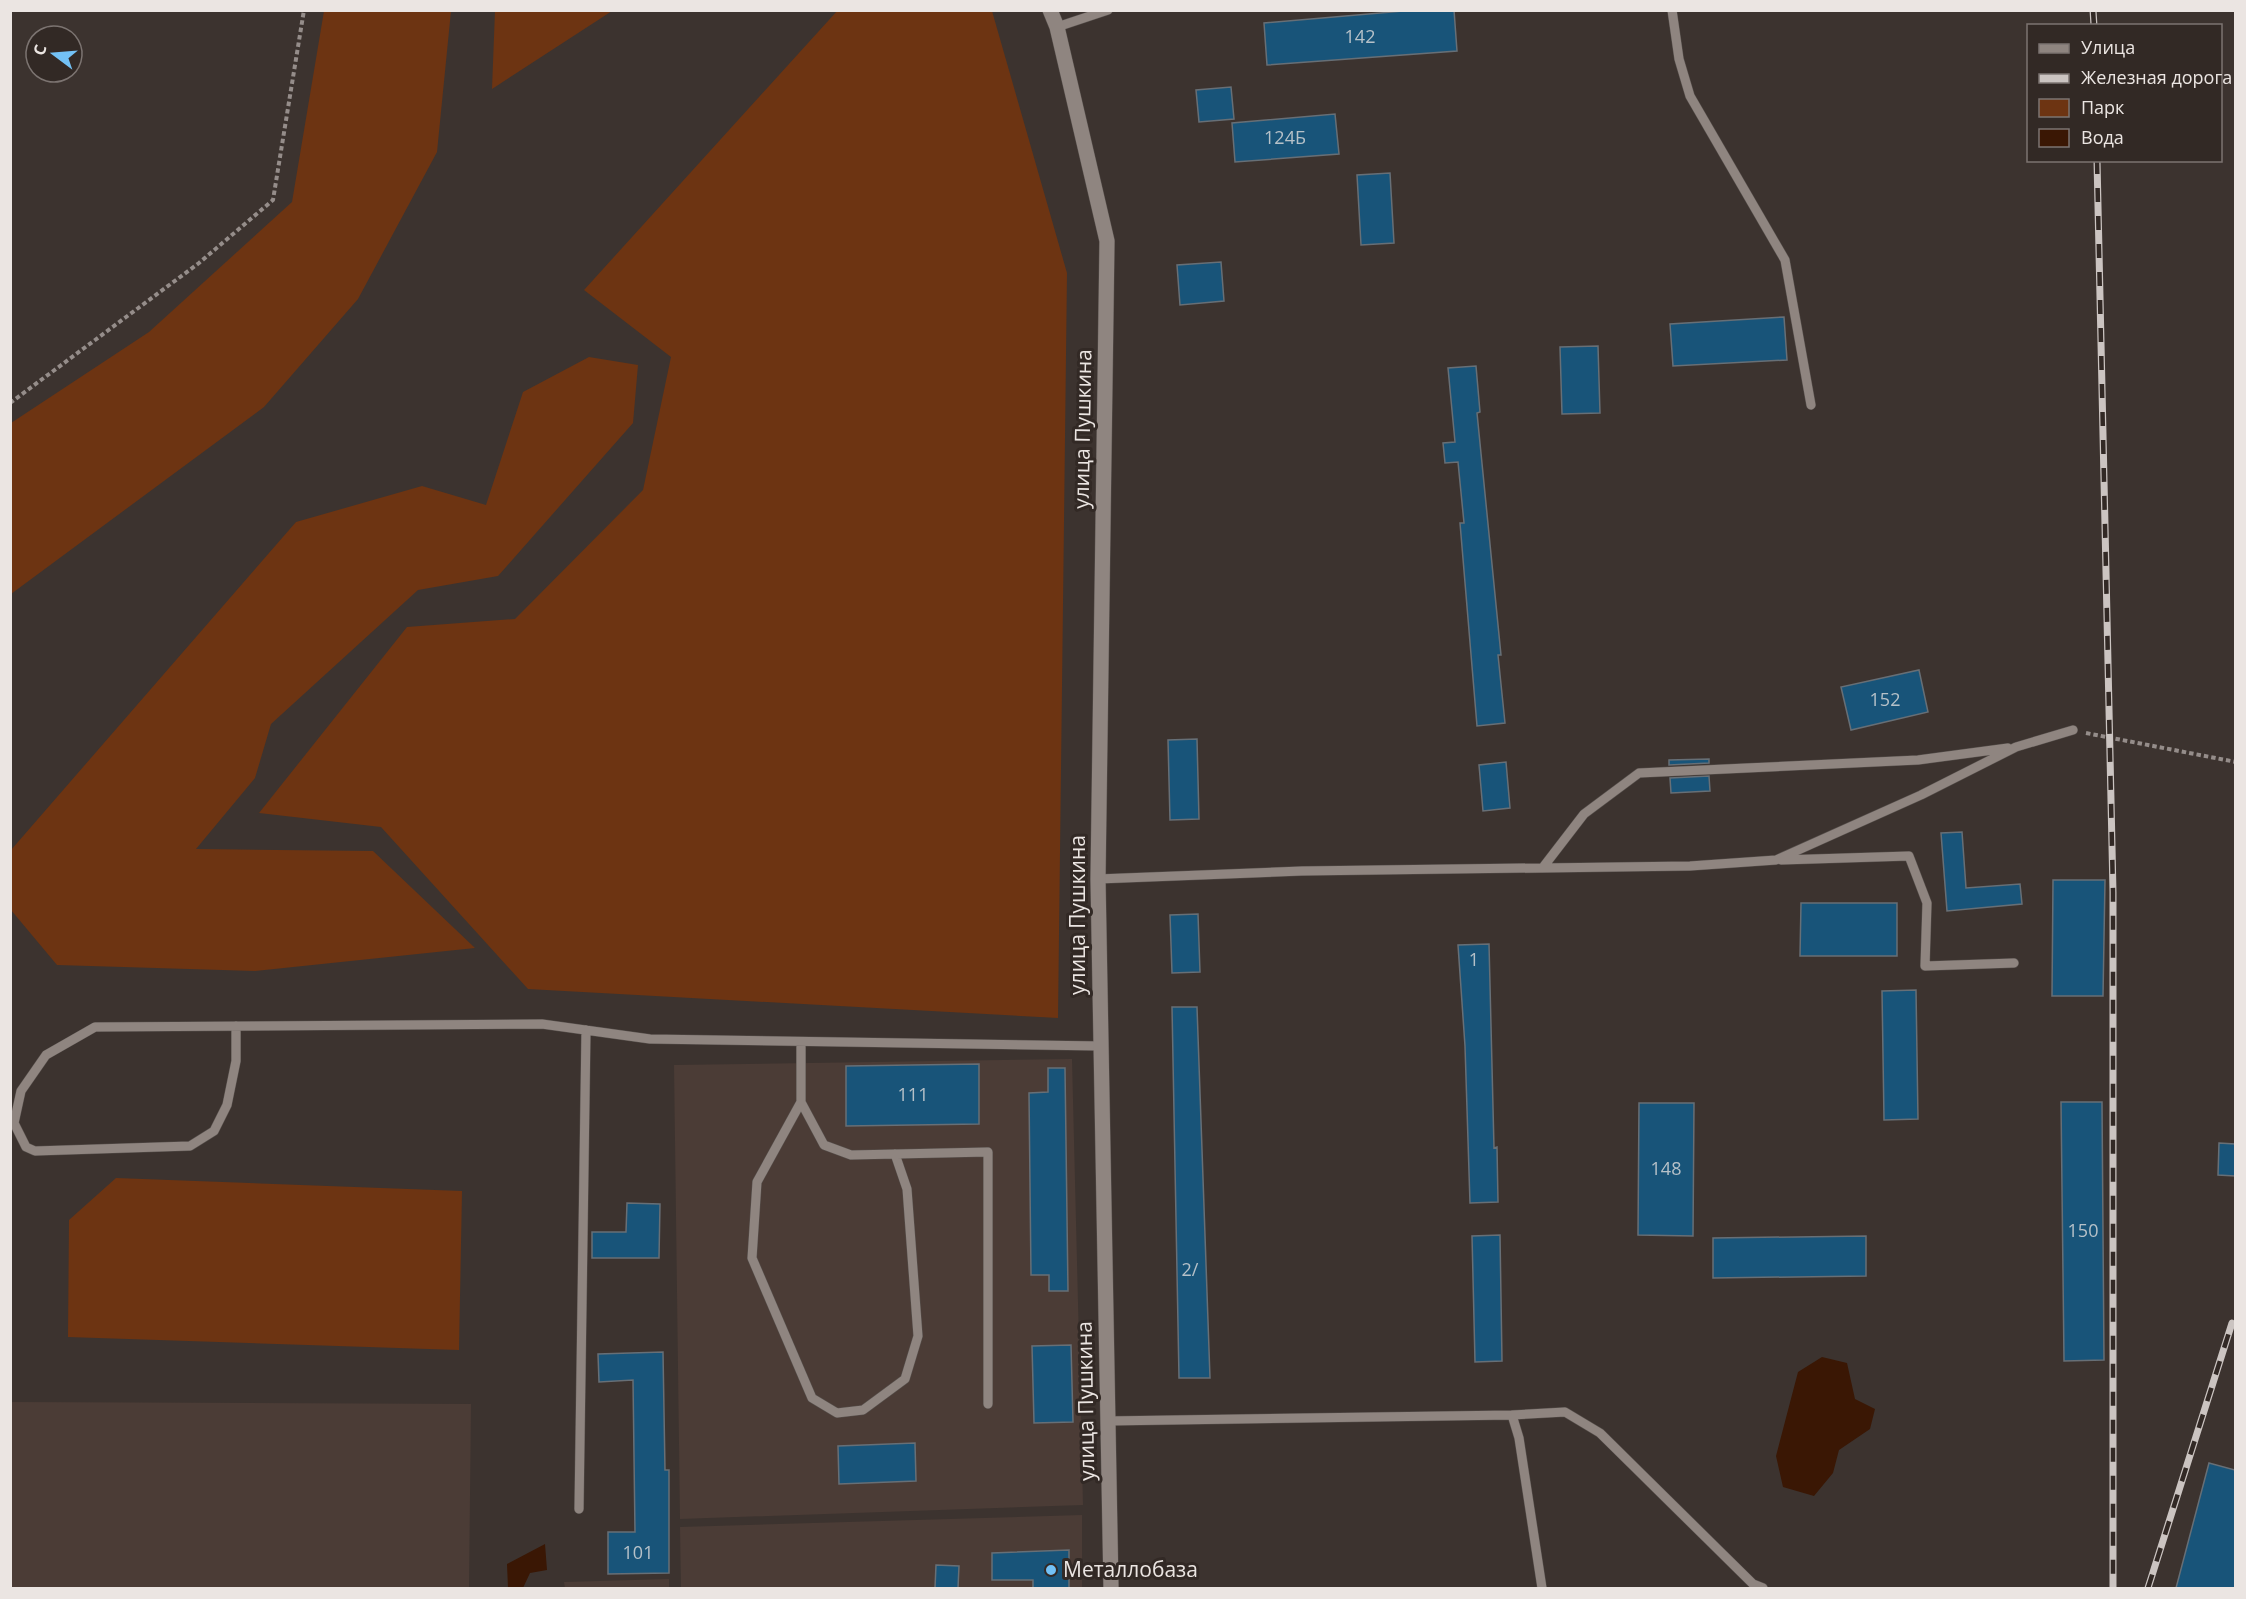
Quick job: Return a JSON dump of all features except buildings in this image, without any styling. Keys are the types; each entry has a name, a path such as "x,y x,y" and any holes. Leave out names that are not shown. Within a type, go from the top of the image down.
{"main road":[{"name":"улица Пушкина","path":"1050,10 1057,27 1107,241 1098,879 1110,1588"}],"lane":[{"path":"1057,27 1108,10"},
{"path":"1672,10 1679,59 1690,96 1785,260 1811,405"},
{"path":"1544,866 1584,814 1639,773 1918,760 2016,747 2073,730"},
{"path":"1776,860 1921,795 2016,747"},
{"path":"1098,879 1544,866 1690,866 1776,860 1909,856 1927,903 1925,966 2014,963"},
{"path":"236,1026 236,1061 226,1105 214,1131 190,1146 35,1150 26,1147 14,1123 21,1091 46,1055 95,1027 236,1026 542,1024 650,1039 1101,1046"},
{"path":"579,1509 586,1030"},
{"path":"801,1043 801,1102 824,1145 851,1155 988,1152 988,1404"},
{"path":"801,1102 757,1182 752,1258 812,1398 837,1413 863,1410 906,1379 918,1336 907,1189 895,1154"},
{"path":"1107,1421 1512,1415 1565,1412 1600,1433 1753,1584 1763,1588"},
{"path":"1512,1415 1519,1438 1542,1588"}],"path":[{"path":"10,403 199,262 273,200 304,10"},
{"path":"2073,730 2235,762"}],"shaded area":[{"path":"1072,1059 1083,1505 680,1519 674,1065"},
{"path":"11,1402 471,1404 469,1588 11,1588"},
{"path":"1082,1515 1082,1588 681,1588 680,1527"},
{"path":"669,1579 669,1588 565,1588 564,1582"}],"green space":[{"path":"495,10 612,11 492,89"},
{"path":"838,10 992,11 1067,273 1058,1018 528,989 381,827 259,813 407,627 515,619 643,490 671,357 584,290"},
{"path":"324,11 451,11 437,152 358,299 264,407 11,594 11,423 149,332 292,202"},
{"path":"589,357 638,365 633,423 498,576 418,590 271,724 255,778 196,849 373,851 475,948 255,971 57,965 11,910 11,850 296,522 422,486 486,505 523,392"},
{"path":"116,1178 462,1191 459,1350 68,1337 69,1220"}],"water":[{"path":"1822,1357 1847,1363 1855,1399 1875,1409 1870,1429 1839,1450 1833,1473 1814,1496 1783,1487 1776,1456 1798,1372"},
{"path":"545,1544 547,1570 530,1573 523,1588 508,1588 507,1564"}],"railway":[{"path":"2093,10 2094,24"},
{"path":"2097,162 2113,892 2113,1588"},
{"path":"2148,1588 2232,1323"}],"place":[{"name":"Металлобаза","path":"1051,1570"}]}
